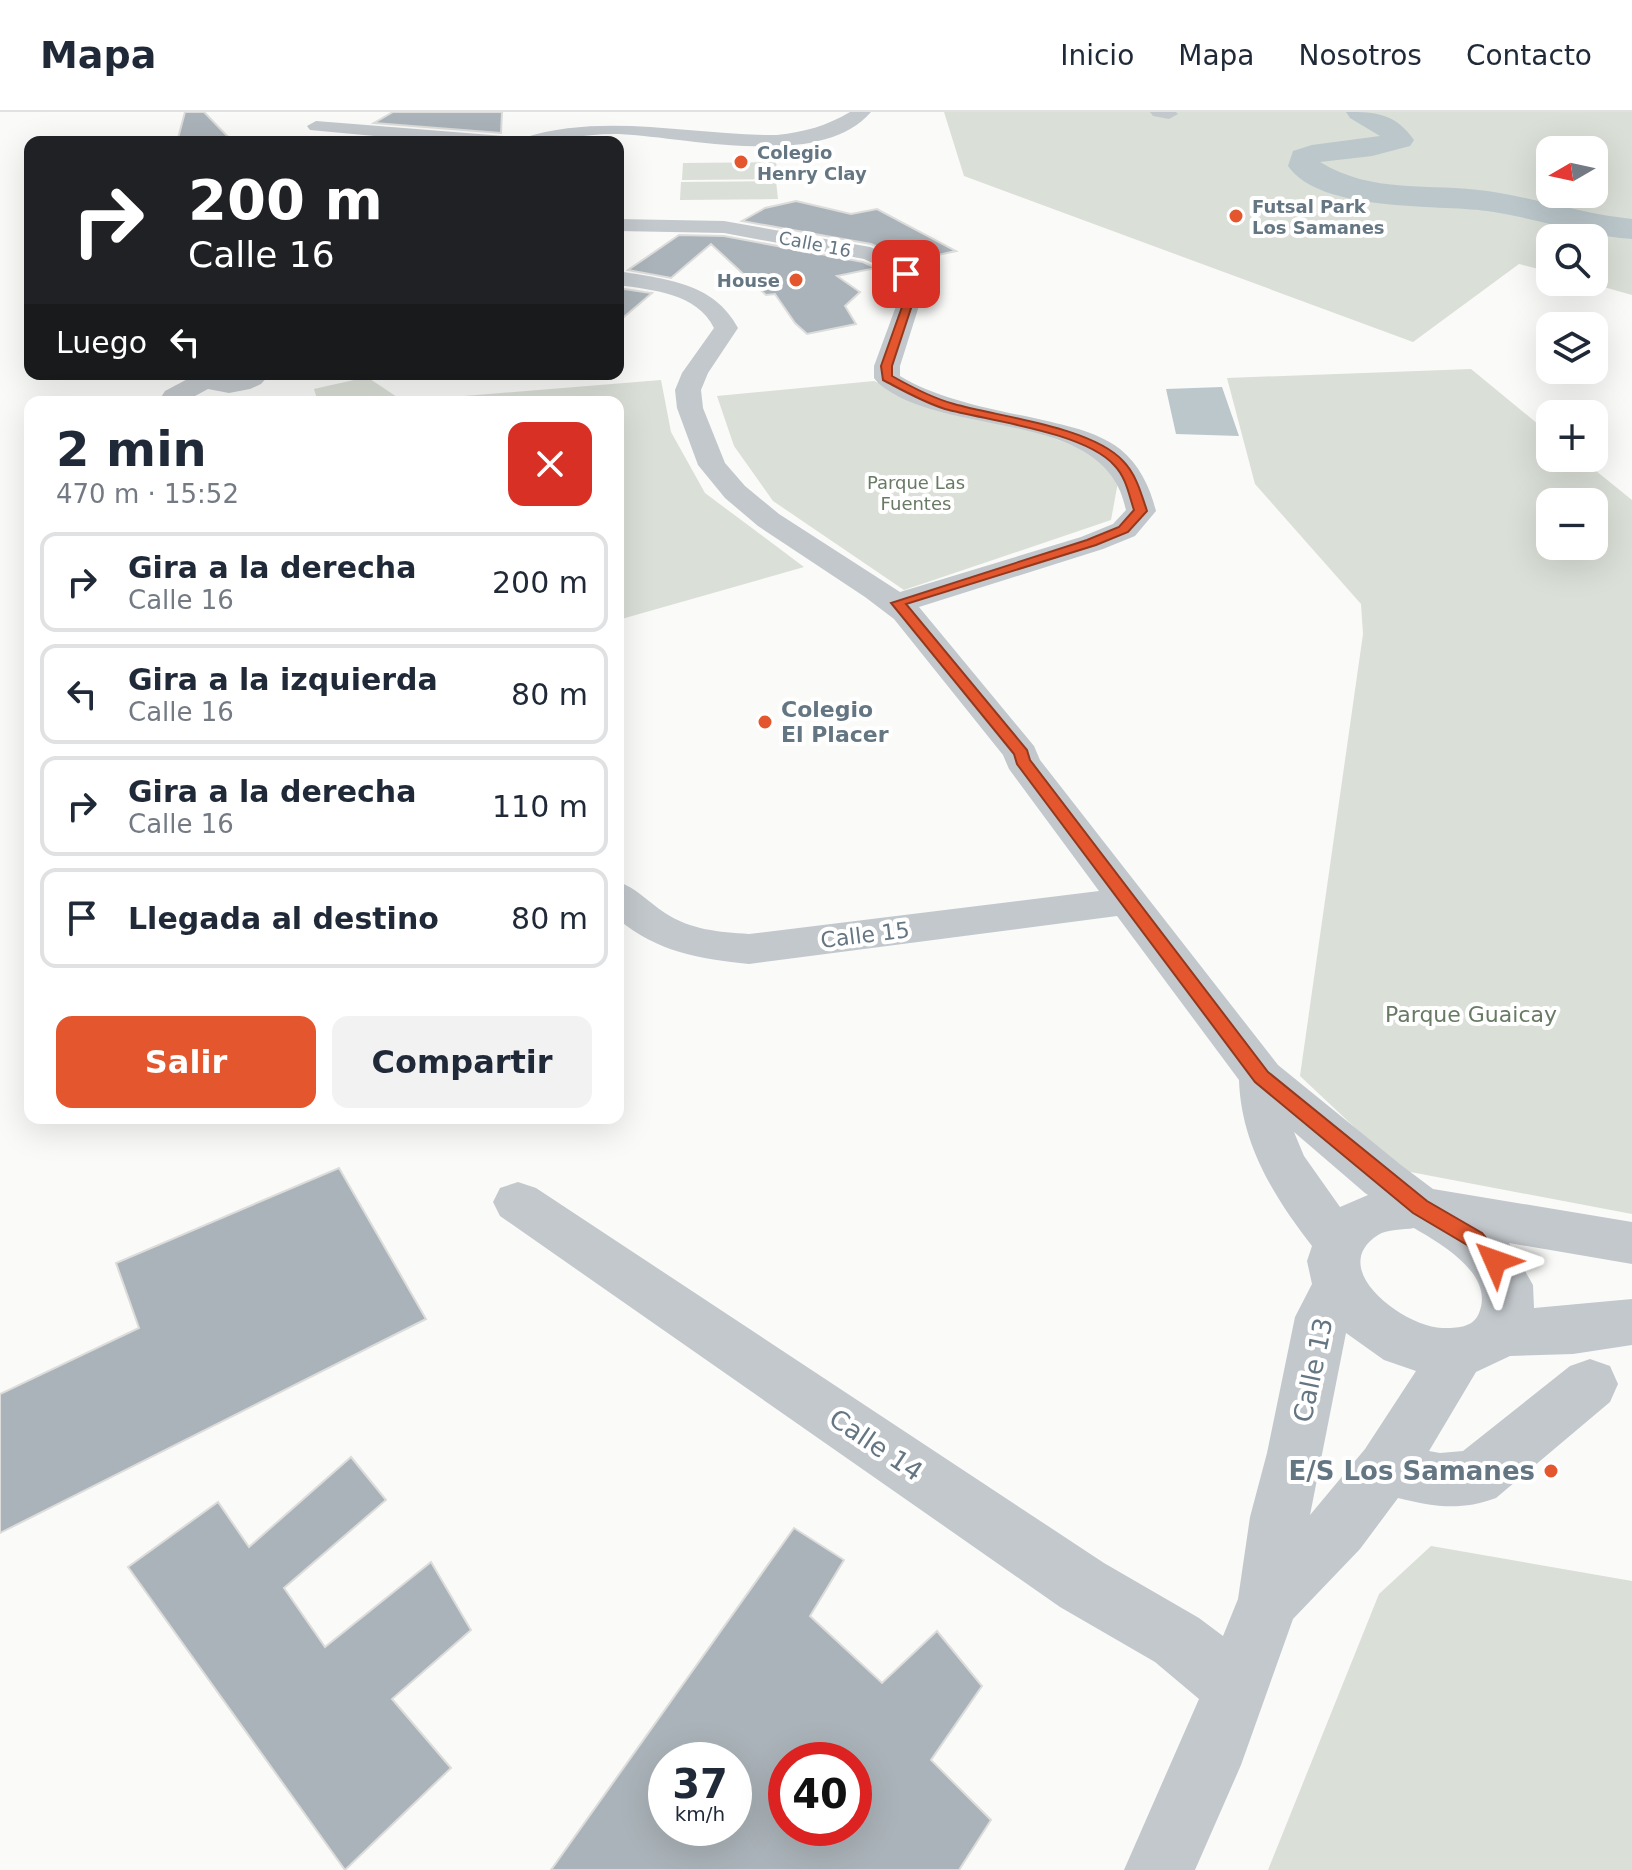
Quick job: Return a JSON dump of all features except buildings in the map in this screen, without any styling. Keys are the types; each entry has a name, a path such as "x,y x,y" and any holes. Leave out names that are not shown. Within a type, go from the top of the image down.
{"street":[{"path":"552,136 609,129 719,140 777,139 832,130 862,112"},
{"path":"371,131 399,126 422,117"},
{"path":"316,126 431,136"},
{"name":"Calle 16","path":"624,225 724,227 870,254 900,267 912,281 913,290 887,366 887,378 947,406 1091,444 1120,464 1138,495 1141,511 1124,530 1092,543 898,603"},
{"path":"624,279 677,290 711,306 721,316 726,328 724,335 698,367 688,391 702,442 712,466 727,485 831,562 898,603 1021,754 1022,761 1262,1077 1420,1207 1474,1239 1495,1261 1507,1286 1509,1311 1478,1342"},
{"path":"176,396 213,380"},
{"path":"193,396 210,388 214,380"},
{"path":"220,380 240,384 262,381"},
{"name":"Calle 15","path":"624,902 649,925 693,944 749,949 1127,901"},
{"path":"1262,1077 1261,1105 1268,1131 1339,1264 1361,1317 1378,1331 1417,1349 1632,1322"},
{"name":"Calle 14","path":"518,1202 1082,1585 1177,1640 1234,1686"},
{"path":"1339,1264 1347,1230 1360,1220 1376,1213 1420,1207 1632,1243"},
{"name":"Calle 13","path":"1159,1870 1207,1765 1269,1599 1280,1517 1296,1453 1322,1317 1339,1264"},
{"name":"Calle 13","path":"1269,1599 1339,1528 1478,1342"},
{"path":"1386,1468 1440,1481 1475,1478 1590,1384"}],"green space":[{"name":"Futsal Park Los Samanes","path":"944,112 1632,112 1632,295 1608,288 1608,224 1536,224 1536,268 1519,264 1413,342 964,176"},
{"path":"776,162 778,179 682,180 683,163"},
{"path":"776,181 778,199 680,200 681,182"},
{"name":"Parque Guaicay","path":"1471,369 1536,422 1536,472 1597,472 1632,500 1632,1214 1400,1170 1300,1076 1363,634 1361,604 1255,484 1227,378"},
{"path":"354,380 372,380 396,396 316,396 314,389"},
{"path":"661,380 671,432 705,493 804,567 624,618 624,396 464,396"},
{"name":"Parque Las Fuentes","path":"874,381 924,404 1043,434 1094,454 1118,482 1111,520 904,590 773,501 734,446 717,396"},
{"path":"1431,1546 1632,1581 1632,1870 1268,1870 1379,1594"}],"shaded area":[{"path":"1222,387 1239,436 1176,434 1166,389"}],"waterway":[{"path":"1360,112 1389,128 1399,140 1372,147 1312,154 1304,158 1304,166 1325,179 1369,192 1488,201 1632,229"}],"place":[{"name":"Colegio Henry Clay","path":"741,162"},
{"name":"Futsal Park Los Samanes","path":"1236,216"},
{"name":"House","path":"796,280"},
{"name":"Colegio El Placer","path":"765,722"},
{"name":"E/S Los Samanes","path":"1551,1471"}],"route":[{"path":"906,274 912,281 913,290 887,366 887,378 919,396 947,406 1078,438 1104,450 1120,464 1131,481 1141,511 1124,530 1092,543 898,603 1021,754 1022,761 1103,870 1262,1077 1383,1179 1420,1207 1474,1239 1495,1261"}]}
